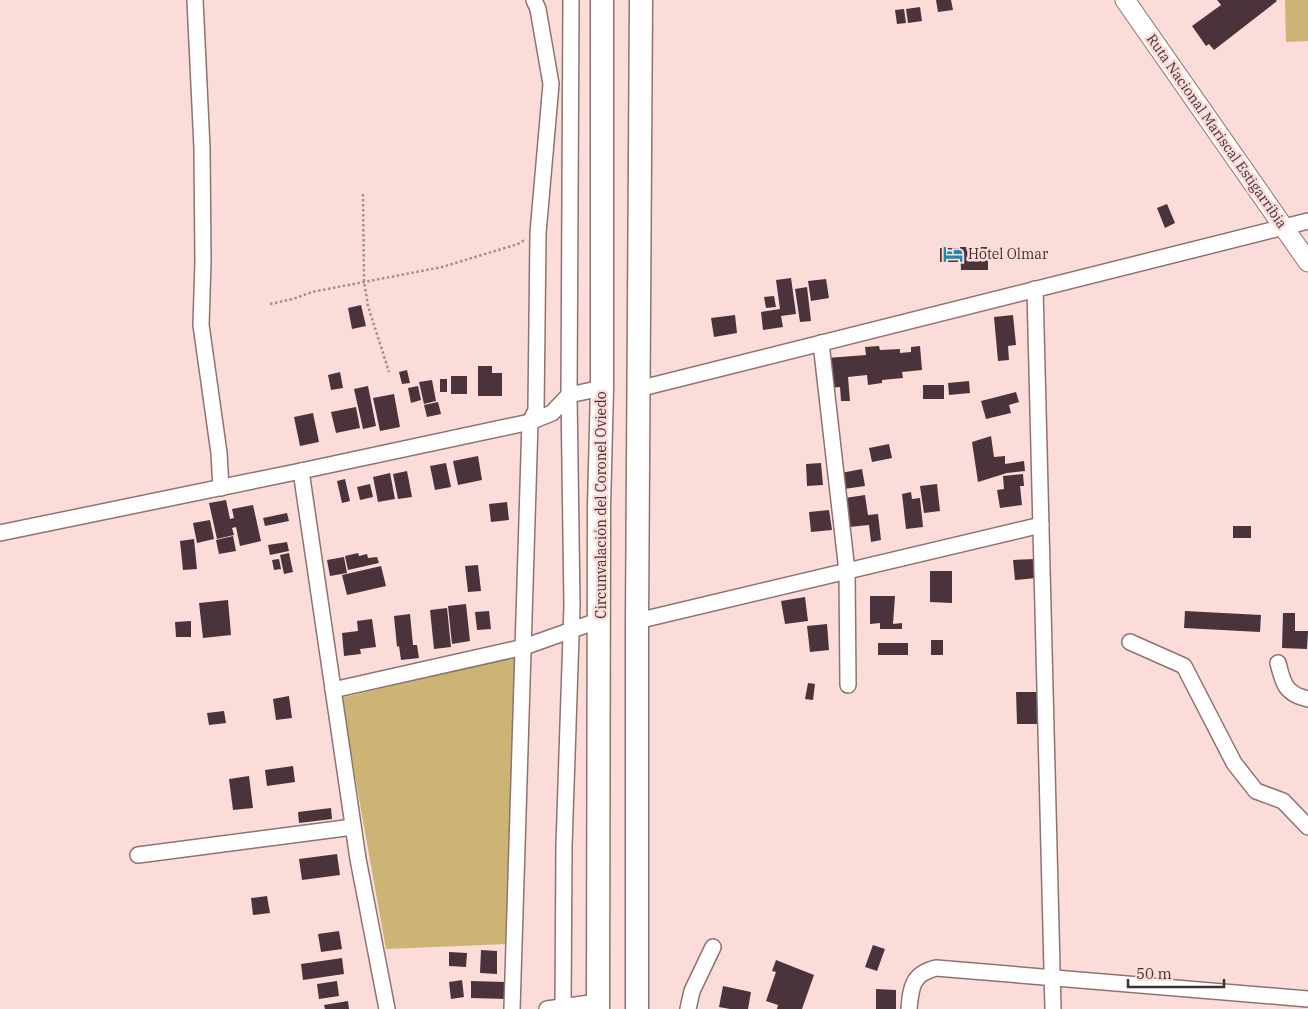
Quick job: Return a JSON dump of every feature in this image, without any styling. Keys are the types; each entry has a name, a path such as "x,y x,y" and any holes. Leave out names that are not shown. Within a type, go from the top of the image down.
{"highway":[{"name":"Circunvalación del Coronel Oviedo","path":"597,1006 599,507 602,388 602,0"},
{"path":"637,1009 640,0"}],"main road":[{"name":"Ruta Nacional Mariscal Estigarribia","path":"1125,0 1308,262"}],"street":[{"path":"195,0 202,148 202,325 219,453 221,488"},
{"path":"512,1009 530,422 536,410 538,233 551,84 538,9 534,0"},
{"path":"563,1008 564,846 572,605 569,395 571,0"},
{"path":"638,390 820,342 1308,221"},
{"path":"1035,289 1053,1009"},
{"path":"820,342 847,571 848,685"},
{"path":"1,528 301,472 530,422 552,413 569,395 602,388"},
{"path":"301,472 353,828 387,1009"},
{"path":"637,621 1041,525"},
{"path":"333,690 524,648 600,620"},
{"path":"1130,642 1184,666 1234,763 1256,791 1283,801 1308,828"},
{"path":"1278,662 1284,685 1298,697 1308,699"},
{"path":"138,855 353,828"},
{"path":"688,1009 692,991 713,947"},
{"path":"909,1009 911,988 918,977 926,970 936,968 1308,999"},
{"path":"547,1009 597,1006"}],"path":[{"path":"363,194 364,281 368,306 389,372"},
{"path":"270,304 293,299 312,292 442,266 518,244 538,233"}],"shaded area":[{"path":"1285,0 1308,0 1308,41 1286,42"},
{"path":"518,656 508,944 386,949 341,698"}],"building":[{"path":"936,0 951,0 953,10 938,12"},
{"path":"1217,0 1277,1 1214,50 1209,44 1206,46 1192,26 1221,5"},
{"path":"920,7 922,21 908,23 906,9"},
{"path":"904,9 906,23 897,24 895,10"},
{"path":"1167,204 1175,223 1165,228 1157,208"},
{"path":"960,247 988,247 988,270 961,270"},
{"path":"940,248 959,248 959,262 940,262"},
{"path":"791,278 796,314 781,316 783,327 763,330 761,312 780,309 776,280"},
{"path":"826,279 829,298 811,301 808,281"},
{"path":"807,287 811,321 800,322 795,289"},
{"path":"774,296 776,307 766,308 764,297"},
{"path":"361,305 366,326 352,329 348,308"},
{"path":"735,315 737,333 714,337 711,318"},
{"path":"1013,315 1016,345 1008,346 1009,360 998,361 994,317"},
{"path":"879,346 880,350 900,349 900,353 911,352 911,347 920,346 922,370 902,372 903,378 882,380 882,383 868,385 867,375 848,377 850,401 841,401 840,387 830,388 827,358 866,355 865,347"},
{"path":"478,366 492,366 492,373 502,373 502,396 478,396"},
{"path":"407,370 410,383 402,384 399,372"},
{"path":"340,372 343,388 331,390 328,375"},
{"path":"451,376 467,376 467,394 451,394"},
{"path":"440,379 447,379 447,392 440,392"},
{"path":"432,380 436,401 424,404 419,382"},
{"path":"969,381 970,393 949,395 948,383"},
{"path":"923,385 944,385 944,399 923,399"},
{"path":"368,386 376,426 363,429 354,389"},
{"path":"418,386 421,400 411,403 408,388"},
{"path":"1016,392 1019,402 1009,405 1011,413 986,419 981,401"},
{"path":"394,394 400,427 380,431 373,398"},
{"path":"438,402 441,414 427,417 424,405"},
{"path":"356,407 360,428 336,433 331,412"},
{"path":"313,413 319,442 300,446 294,417"},
{"path":"991,436 994,457 1005,456 1005,464 1024,461 1025,471 1007,473 978,482 972,442"},
{"path":"889,444 892,458 872,462 869,448"},
{"path":"478,456 482,480 458,485 453,461"},
{"path":"446,463 451,487 435,490 430,466"},
{"path":"821,463 823,485 807,486 806,464"},
{"path":"862,469 865,486 844,489 841,473"},
{"path":"407,471 412,497 398,499 393,474"},
{"path":"390,473 395,499 378,502 373,477"},
{"path":"1023,474 1024,486 1020,486 1022,505 1000,508 997,490 1004,489 1003,476"},
{"path":"345,479 350,501 342,503 337,481"},
{"path":"370,484 373,497 360,500 357,487"},
{"path":"937,484 940,511 924,513 920,486"},
{"path":"911,492 912,499 920,498 923,527 906,529 902,494"},
{"path":"865,495 868,515 878,514 881,540 871,542 869,525 849,527 845,498"},
{"path":"226,500 230,519 234,518 232,509 253,505 261,541 240,546 236,527 232,528 234,535 217,539 209,503"},
{"path":"507,502 509,520 491,522 489,504"},
{"path":"829,510 832,530 811,532 809,512"},
{"path":"287,513 289,521 265,526 263,518"},
{"path":"210,520 214,539 197,543 193,523"},
{"path":"1233,526 1251,526 1251,538 1233,538"},
{"path":"233,536 236,551 219,554 216,540"},
{"path":"194,539 197,569 183,570 180,541"},
{"path":"287,542 289,551 270,555 268,545"},
{"path":"289,553 293,572 284,574 280,555"},
{"path":"358,553 359,556 367,554 368,558 377,557 379,563 348,570 345,556"},
{"path":"344,557 347,573 330,576 327,560"},
{"path":"279,559 281,569 274,570 272,560"},
{"path":"1035,559 1036,578 1015,580 1013,560"},
{"path":"478,565 481,591 468,592 465,566"},
{"path":"381,566 386,586 347,595 342,575"},
{"path":"930,571 952,571 952,603 930,602"},
{"path":"870,596 895,596 893,624 902,623 902,629 880,629 880,623 870,624"},
{"path":"805,597 808,621 785,624 781,601"},
{"path":"228,600 231,635 203,638 199,603"},
{"path":"466,604 470,641 452,644 448,606"},
{"path":"447,608 451,647 434,649 430,610"},
{"path":"489,611 491,629 477,630 475,612"},
{"path":"1185,611 1261,615 1260,632 1184,628"},
{"path":"1283,613 1295,613 1295,631 1308,631 1307,649 1282,648"},
{"path":"410,614 413,645 417,645 419,658 401,660 399,646 397,647 394,616"},
{"path":"372,619 376,647 360,649 361,654 344,656 342,633 358,631 357,621"},
{"path":"191,621 191,637 176,637 175,622"},
{"path":"827,624 829,650 810,652 807,626"},
{"path":"931,640 943,640 943,655 931,655"},
{"path":"878,643 908,643 908,655 878,655"},
{"path":"808,683 815,684 813,700 805,699"},
{"path":"1016,692 1037,692 1037,724 1017,724"},
{"path":"289,696 292,718 276,720 273,699"},
{"path":"224,711 226,723 209,725 207,713"},
{"path":"293,766 295,782 267,786 265,770"},
{"path":"249,776 253,808 233,810 229,779"},
{"path":"331,808 332,819 299,823 298,812"},
{"path":"337,854 340,875 302,880 299,859"},
{"path":"267,896 270,913 253,915 251,898"},
{"path":"339,931 342,949 321,952 318,934"},
{"path":"873,945 885,949 877,971 865,967"},
{"path":"481,950 497,951 497,974 480,973"},
{"path":"449,952 467,953 466,967 449,966"},
{"path":"342,958 344,974 303,980 301,964"},
{"path":"776,960 814,975 802,1009 777,1009 778,1005 766,1001 776,972 772,971"},
{"path":"462,980 464,997 451,999 449,982"},
{"path":"337,981 339,996 319,999 317,984"},
{"path":"471,981 506,982 506,999 471,998"},
{"path":"723,986 751,992 748,1009 719,1007"},
{"path":"876,989 896,990 896,1009 876,1009"},
{"path":"348,1001 349,1009 325,1009 324,1005"}],"place":[{"name":"Hotel Olmar","path":"953,254"}]}
